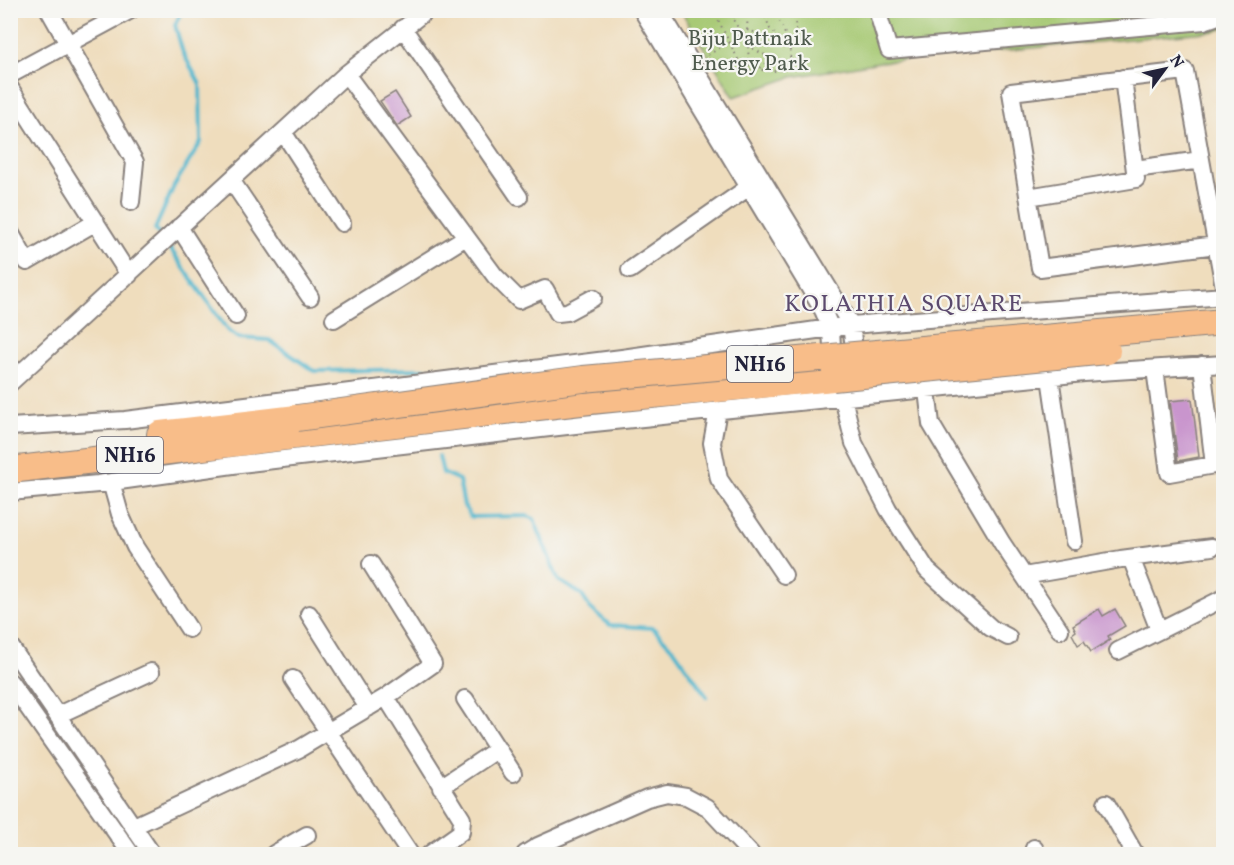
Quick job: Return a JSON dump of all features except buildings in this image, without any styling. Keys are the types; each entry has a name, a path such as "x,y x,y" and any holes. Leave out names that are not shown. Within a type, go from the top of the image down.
{"highway":[{"name":"NH16","path":"14,464 239,455 298,427 583,379 1224,322"},
{"name":"NH16","path":"14,464 253,414 298,427 1224,339"}],"street":[{"path":"49,10 135,162 143,188"},
{"path":"10,75 131,10"},
{"path":"10,383 346,74 427,10"},
{"path":"642,10 823,310 831,329 839,399 854,443 888,509 927,570 991,628 1008,637"},
{"path":"659,10 851,325 860,397"},
{"path":"877,10 889,50 1204,21 1224,14"},
{"path":"403,28 519,197"},
{"path":"1216,245 1040,268 1011,92 1185,71 1224,287"},
{"path":"346,74 495,276 519,300 545,289 558,313 567,312 593,298"},
{"path":"1028,197 1136,179 1124,78"},
{"path":"10,88 129,274"},
{"path":"283,132 342,223"},
{"path":"1135,169 1201,160"},
{"path":"131,202 135,162"},
{"path":"231,180 310,297"},
{"path":"630,270 749,187"},
{"path":"10,232 27,262 96,222"},
{"path":"177,229 236,316"},
{"path":"334,319 466,237"},
{"path":"10,427 253,414 431,381 851,325 1224,296"},
{"path":"10,492 111,482 239,455 1050,377 1224,364"},
{"path":"1155,369 1169,472 1214,465 1202,365"},
{"path":"1050,377 1074,541"},
{"path":"927,390 931,424 1024,576 1060,630"},
{"path":"718,410 712,443 719,479 784,575"},
{"path":"111,482 135,547 189,629"},
{"path":"1024,576 1212,547"},
{"path":"1131,558 1159,630"},
{"path":"134,826 300,749 386,697 433,664 371,564"},
{"path":"1118,651 1224,598"},
{"path":"309,614 368,708"},
{"path":"10,646 153,855"},
{"path":"58,715 151,672"},
{"path":"293,679 326,733 410,855"},
{"path":"10,682 130,855"},
{"path":"386,697 462,819 463,827 456,837 430,855"},
{"path":"465,699 513,773"},
{"path":"441,787 498,749"},
{"path":"525,855 538,846 647,798 668,793 686,796 707,807 751,855"},
{"path":"1106,803 1135,855"},
{"path":"274,855 307,835"}],"path":[{"path":"713,10 742,67 770,73 780,72 787,66 792,54 774,10"},
{"path":"727,10 734,18 748,46 749,65 760,68 767,63 766,56 748,46"},
{"path":"734,10 734,18"},
{"path":"708,56 747,30 748,10"},
{"path":"747,30 760,34 770,45 776,45 778,36 764,18 763,10"},
{"path":"788,41 796,30 794,10"},
{"path":"818,10 826,16 846,12"},
{"path":"778,41 788,41"}],"green space":[{"name":"Biju Pattnaik Energy Park","path":"1223,10 1224,28 1216,31 880,62 792,77 734,97 681,11"}],"waterway":[{"path":"162,238 155,229 174,186 201,142 200,84 183,53 175,25 182,10"},
{"path":"167,244 228,331 239,338 269,340 314,371 427,369 430,376"},
{"path":"439,456 443,473 459,480 464,506 471,517 527,516 534,519 558,580 581,594 590,608 610,625 653,628 675,651 707,697"}],"district":[{"name":"KOLATHIA SQUARE","path":"904,303"}]}
